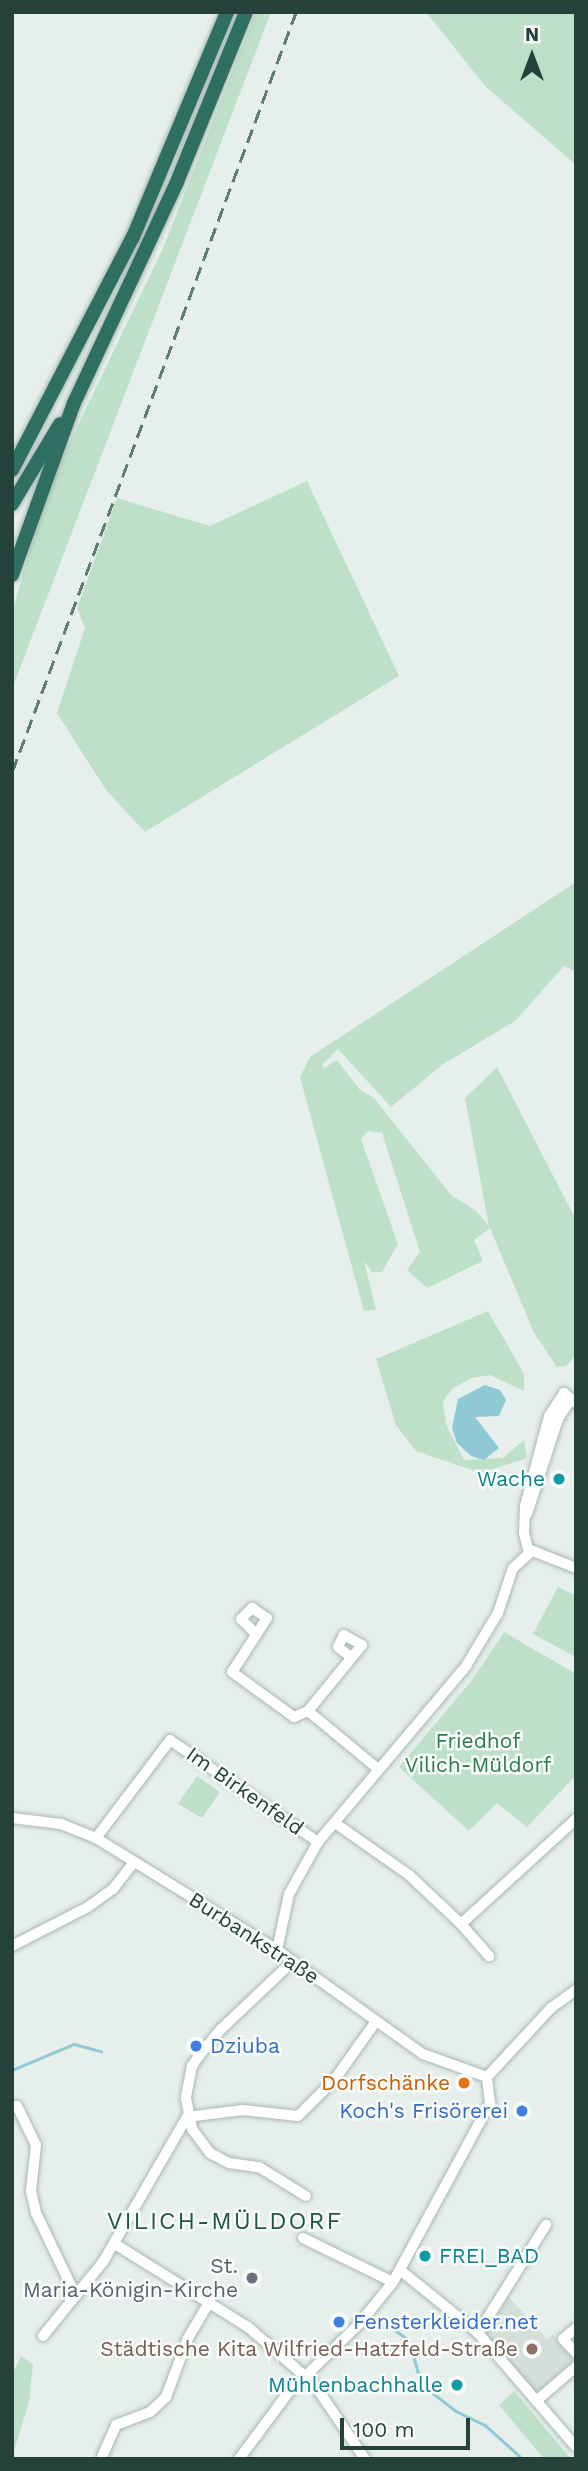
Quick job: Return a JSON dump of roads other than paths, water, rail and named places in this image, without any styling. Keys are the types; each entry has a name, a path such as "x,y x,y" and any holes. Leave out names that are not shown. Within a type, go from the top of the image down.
{"highway":[{"path":"12,470 133,237 227,12"},
{"path":"12,575 74,403 177,182 246,12"},
{"path":"12,504 74,403"}],"street":[{"path":"570,1398 544,1453 527,1514 524,1536 532,1551 576,1569"},
{"path":"277,1950 289,1894 318,1842 466,1666 498,1613 513,1568 532,1551"},
{"path":"256,1634 232,1672 294,1717 308,1711 351,1657"},
{"path":"308,1711 378,1769"},
{"name":"Im Birkenfeld","path":"96,1838 170,1740 318,1842"},
{"name":"Burbankstraße","path":"12,1818 61,1824 96,1838 277,1950 423,2054 487,2077"},
{"path":"461,1924 576,1818"},
{"path":"335,1823 409,1875 461,1924 489,1956"},
{"path":"12,1946 88,1907 113,1889 134,1862"},
{"path":"43,2336 115,2244 187,2118 192,2066 221,2029 293,1961"},
{"path":"239,2459 288,2393 377,2306 393,2283 490,2103 487,2077 551,2008 576,1990"},
{"path":"187,2118 243,2110 298,2116 335,2079 376,2021"},
{"path":"12,2108 17,2106 37,2152 32,2202 76,2296"},
{"path":"187,2118 211,2153 229,2162 260,2167 306,2196"},
{"path":"12,2124 25,2123"},
{"path":"478,2333 546,2225"},
{"path":"303,2238 393,2283"},
{"path":"115,2244 248,2327 314,2384 365,2459"},
{"path":"400,2270 478,2333 576,2447"},
{"path":"102,2459 116,2425 150,2412 166,2397 188,2338 210,2301"},
{"path":"576,2328 563,2339 576,2353"},
{"path":"536,2401 576,2367"}],"water":[{"path":"485,1385 500,1390 506,1400 499,1416 475,1417 499,1448 484,1460 471,1456 457,1443 452,1428 458,1399"}],"waterway":[{"path":"12,2070 74,2044 101,2051"},
{"path":"380,2328 392,2328 409,2340 418,2372 433,2393 456,2411 485,2425 523,2459"}],"railway":[{"path":"12,772 296,12"}],"place":[{"name":"Wache","path":"559,1479"},
{"name":"Dziuba","path":"196,2046"},
{"name":"Dorfschänke","path":"464,2083"},
{"name":"Koch's Frisörerei","path":"522,2111"},
{"name":"FREI_BAD","path":"425,2256"},
{"name":"St. Maria-Königin-Kirche","path":"252,2278"},
{"name":"Fensterkleider.net","path":"339,2322"},
{"name":"Städtische Kita Wilfried-Hatzfeld-Straße","path":"532,2349"},
{"name":"Mühlenbachhalle","path":"457,2385"}],"district":[{"name":"VILICH-MÜLDORF","path":"225,2222"}],"park label":[{"name":"Friedhof Vilich-Müldorf","path":"478,1753"}]}
